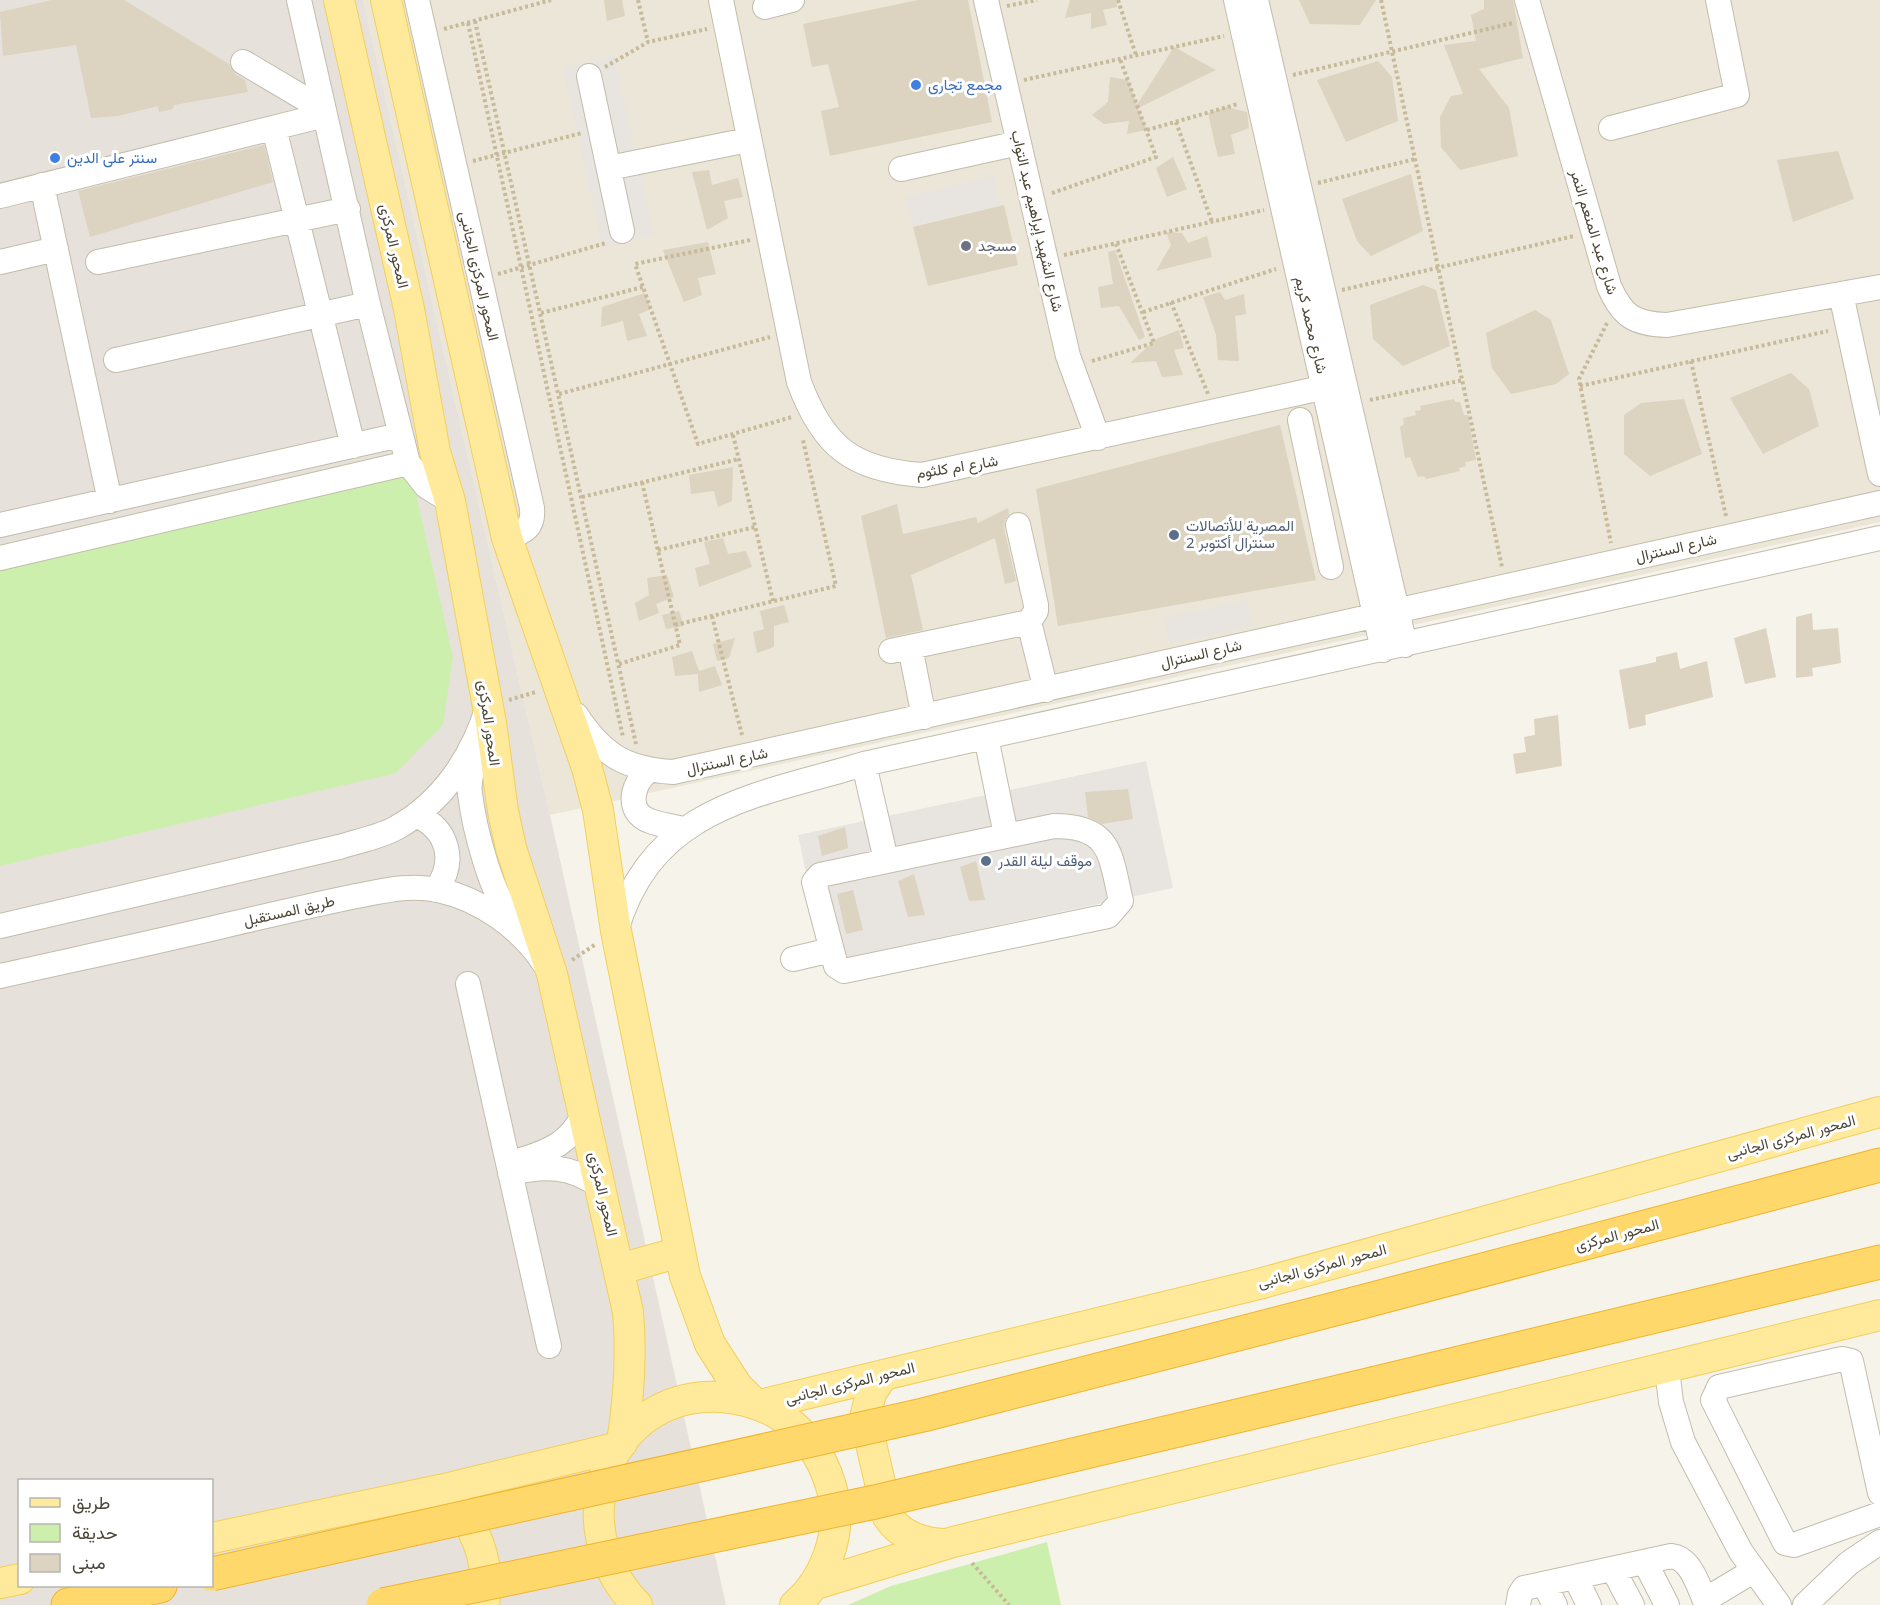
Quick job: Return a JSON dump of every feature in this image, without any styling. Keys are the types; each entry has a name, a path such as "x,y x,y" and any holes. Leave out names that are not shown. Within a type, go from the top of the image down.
{"highway":[{"name":"المحور المركزى","path":"213,1574 911,1417 1354,1304 1880,1165"},
{"path":"383,1605 875,1502 1880,1262"},
{"path":"68,1605 155,1587"}],"main road":[{"name":"المحور المركزى","path":"339,0 409,309 435,452 450,501 511,848 552,974 620,1269 628,1312 632,1356 629,1399 621,1445"},
{"path":"386,0 507,538 587,768 598,810 616,931 691,1299 710,1344 737,1386 757,1404"},
{"name":"المحور المركزى الجانبى","path":"757,1404 1259,1284 1880,1112"},
{"path":"620,1269 680,1252"},
{"path":"801,1599 949,1543 1880,1316"},
{"path":"884,1375 871,1393 865,1418 888,1517 894,1526 919,1540 949,1543"},
{"path":"636,1605 613,1575 602,1548 597,1520 602,1481 621,1445 653,1415 682,1402 713,1397 757,1404 779,1414 811,1443 830,1482 835,1524 828,1556 801,1599"},
{"path":"213,1538 440,1490 621,1445"},
{"path":"440,1490 461,1511 476,1536 484,1564 484,1605"},
{"path":"0,1583 18,1579"}],"street":[{"path":"299,0 368,304 408,463 426,486 450,501"},
{"name":"المحور المركزى الجانبى","path":"417,0 532,508 531,525 525,532 507,538"},
{"name":"شارع ام كلثوم","path":"721,0 804,413 829,439 856,460 888,473 922,475 956,470 1326,387"},
{"path":"765,7 792,0"},
{"name":"شارع محمد كريم","path":"1236,0 1355,520 1386,613"},
{"name":"شارع محمد كريم","path":"1256,0 1349,404 1394,648"},
{"path":"1611,128 1734,98 1737,95 1718,0"},
{"name":"شارع الشهيد إبراهيم عبد التواب","path":"987,5 1071,366 1098,438"},
{"name":"شارع عبد المنعم النمر","path":"1529,9 1616,303 1630,317 1648,325 1667,326 1880,287"},
{"path":"243,62 325,113"},
{"path":"589,76 622,231"},
{"path":"0,196 274,128 325,113"},
{"path":"274,128 318,315 353,446"},
{"path":"609,168 748,140"},
{"path":"901,169 1019,143"},
{"path":"42,185 110,501"},
{"path":"98,262 348,209"},
{"path":"0,262 56,249"},
{"path":"1841,294 1880,474"},
{"path":"116,360 368,304"},
{"path":"1299,420 1331,567"},
{"path":"0,525 400,435"},
{"path":"0,558 408,463"},
{"name":"شارع السنترال","path":"640,768 673,772 747,757 1880,503"},
{"path":"1322,526 1355,520"},
{"path":"924,717 901,649 1029,621 1036,611 1018,525"},
{"path":"616,931 622,909 641,873 683,829 718,808 864,764 1394,648 1880,538"},
{"path":"1029,621 1046,690"},
{"path":"557,686 593,741 610,755 640,768 634,789 634,804 637,812 649,821 683,829"},
{"path":"0,926 339,847 394,830 416,815 442,792 466,760 489,714"},
{"path":"986,737 1006,835"},
{"path":"864,764 886,860"},
{"path":"416,815 434,825 446,842 447,872 436,890"},
{"path":"1064,826 1101,839 1108,848 1120,901 1119,906 1108,916 844,971 836,966 814,882 816,878 886,860 1006,835 1064,826"},
{"name":"طريق المستقبل","path":"0,976 124,950 315,904 398,888 436,890 474,902 510,925 526,940 552,974"},
{"path":"793,959 831,950"},
{"path":"468,984 549,1346"},
{"path":"509,1168 561,1145 570,1136 584,1114"},
{"path":"509,1168 563,1168 590,1179 601,1187"},
{"path":"1880,1493 1854,1365 1851,1361 1842,1359 1719,1387 1713,1400 1782,1540 1794,1545 1880,1514"},
{"path":"1667,1369 1671,1402 1683,1442 1753,1571 1779,1605"},
{"path":"1835,1531 1849,1563"},
{"path":"1805,1605 1849,1563 1880,1542"},
{"path":"1518,1605 1524,1588 1549,1594 1575,1577 1671,1556 1683,1560 1706,1603 1753,1571"},
{"path":"1645,1562 1667,1605"},
{"path":"1613,1569 1632,1605"},
{"path":"1575,1577 1589,1605"}],"path":[{"path":"425,35 551,0"},
{"path":"638,0 648,42"},
{"path":"987,5 1036,0"},
{"path":"1118,0 1136,55"},
{"path":"1381,0 1506,586"},
{"path":"1275,79 1392,52 1529,9"},
{"path":"476,21 640,768"},
{"path":"468,23 521,268 640,768"},
{"path":"589,76 648,42 726,25"},
{"path":"1005,84 1244,32"},
{"path":"1032,200 1155,159 1147,130 1120,59"},
{"path":"1147,130 1259,98"},
{"path":"1176,122 1212,222"},
{"path":"455,166 505,151 600,129"},
{"path":"1299,187 1415,159"},
{"path":"1046,260 1284,205"},
{"path":"480,278 605,244 622,231"},
{"path":"1323,294 1593,231"},
{"path":"675,625 836,586 804,413 698,444 643,287 637,263 768,236"},
{"path":"1071,366 1152,345 1154,341 1116,244"},
{"path":"1143,312 1297,262"},
{"path":"541,313 643,287"},
{"path":"1171,302 1215,412"},
{"path":"1615,561 1580,386 1581,373 1616,303"},
{"path":"1580,386 1848,327"},
{"path":"559,394 788,332"},
{"path":"1691,362 1730,536"},
{"path":"1349,404 1463,380"},
{"path":"733,435 772,601"},
{"path":"582,497 739,459"},
{"path":"619,664 677,648 680,644 642,482"},
{"path":"658,550 755,527"},
{"path":"712,616 747,757"},
{"path":"489,714 557,686"},
{"path":"552,974 616,931"},
{"path":"949,1543 1009,1605"}],"shaded area":[{"path":"0,0 363,0 550,815 726,1605 0,1605"},
{"path":"363,0 1880,0 1880,522 550,815"},
{"path":"614,55 654,236 603,247 563,67"},
{"path":"993,176 1000,205 913,226 906,197"},
{"path":"1247,600 1252,626 1170,644 1164,618"},
{"name":"موقف ليلة القدر","path":"1146,761 1173,888 825,962 798,835"}],"green space":[{"path":"411,472 453,657 443,725 396,773 0,866 0,567"},
{"path":"1047,1542 1061,1605 848,1605 891,1586"}],"building":[{"path":"52,0 124,0 229,64 235,74 245,80 248,92 174,105 173,109 159,112 158,106 118,116 91,118 76,45 3,56 0,12"},
{"path":"604,0 622,0 625,16 607,21"},
{"name":"مجمع تجارى","path":"918,0 968,0 992,122 830,156 821,111 839,107 828,64 812,67 803,24"},
{"path":"1070,0 1116,0 1117,7 1103,10 1107,25 1091,29 1091,13 1065,18"},
{"path":"1299,0 1376,0 1360,25 1310,24"},
{"path":"1484,0 1513,0 1523,58 1479,69 1509,108 1518,156 1460,170 1441,147 1440,117 1451,96 1463,94 1444,45 1476,41 1471,15 1484,9"},
{"path":"1174,47 1216,70 1138,108 1147,130 1127,134 1129,121 1104,124 1092,115 1108,102 1110,77 1128,80 1137,105"},
{"path":"1378,61 1392,77 1398,121 1346,142 1317,80"},
{"path":"1227,107 1247,112 1249,128 1231,135 1235,154 1218,157 1208,113"},
{"path":"264,145 273,182 90,237 78,191"},
{"path":"1838,151 1854,199 1793,222 1777,160"},
{"path":"1173,157 1187,189 1167,197 1156,168"},
{"path":"709,170 712,185 738,178 743,197 724,201 728,218 707,230 692,172"},
{"path":"1411,174 1423,231 1371,256 1357,241 1342,199"},
{"name":"مسجد","path":"1004,205 1018,265 928,286 913,227"},
{"path":"1166,232 1182,233 1188,243 1207,236 1212,257 1156,271 1171,245"},
{"path":"708,242 716,274 698,278 702,295 684,302 663,250"},
{"path":"1115,250 1145,337 1139,340 1119,306 1101,308 1098,287 1113,284 1108,252"},
{"path":"1423,285 1436,290 1450,346 1403,366 1373,339 1370,305"},
{"path":"1220,292 1225,300 1244,294 1246,314 1235,316 1239,361 1218,360 1216,335 1203,297"},
{"path":"645,293 651,309 639,314 647,336 627,341 623,321 601,327 602,307"},
{"path":"1535,310 1551,320 1569,374 1556,384 1511,394 1492,368 1486,333"},
{"path":"1179,330 1184,348 1174,350 1183,375 1162,377 1156,361 1130,363 1156,339"},
{"path":"1791,373 1809,389 1819,426 1763,454 1730,398"},
{"path":"1454,399 1455,402 1460,402 1464,415 1468,415 1476,460 1465,462 1466,466 1459,468 1460,471 1426,479 1424,476 1418,477 1410,457 1405,458 1400,427 1404,424 1403,418 1416,415 1415,411 1421,410 1420,406"},
{"path":"1684,399 1702,454 1650,476 1624,454 1624,415 1641,403"},
{"name":"المصرية للأتصالات سنترال أكتوبر 2","path":"1280,425 1316,580 1058,626 1036,489"},
{"path":"733,467 732,501 718,507 714,491 691,494 689,475"},
{"path":"897,504 903,534 976,517 978,523 1008,508 1009,514 1004,528 1016,581 1005,584 995,538 911,575 923,630 886,638 861,516"},
{"path":"723,538 728,554 746,551 752,567 699,587 695,568 710,564 704,542"},
{"path":"667,575 674,597 656,604 659,613 639,621 635,603 649,595 647,578"},
{"path":"784,605 789,622 774,626 774,647 757,653 753,632 764,629 760,611"},
{"path":"679,611 684,626 666,629 662,615"},
{"path":"1812,613 1813,630 1838,628 1841,663 1812,668 1813,676 1796,678 1796,617"},
{"path":"1766,628 1776,677 1745,684 1734,638"},
{"path":"735,638 729,658 717,661 713,644"},
{"path":"692,651 699,671 715,666 722,685 699,692 698,674 675,676 672,657"},
{"path":"1677,652 1680,669 1707,661 1713,697 1645,715 1646,725 1629,729 1619,670 1656,662 1656,657"},
{"path":"1558,715 1562,766 1516,774 1513,754 1526,752 1524,737 1535,735 1534,719"},
{"path":"1128,789 1133,819 1102,824 1088,817 1085,792"},
{"path":"845,827 848,848 822,856 818,836"},
{"path":"976,861 985,900 969,901 960,867"},
{"path":"914,874 925,915 908,917 898,881"},
{"path":"853,890 863,930 846,934 837,894"}],"place":[{"name":"مجمع تجارى","path":"916,85"},
{"name":"سنتر على الدين","path":"55,158"},
{"name":"مسجد","path":"966,246"},
{"name":"المصرية للأتصالات سنترال أكتوبر 2","path":"1174,535"},
{"name":"موقف ليلة القدر","path":"986,861"}]}
